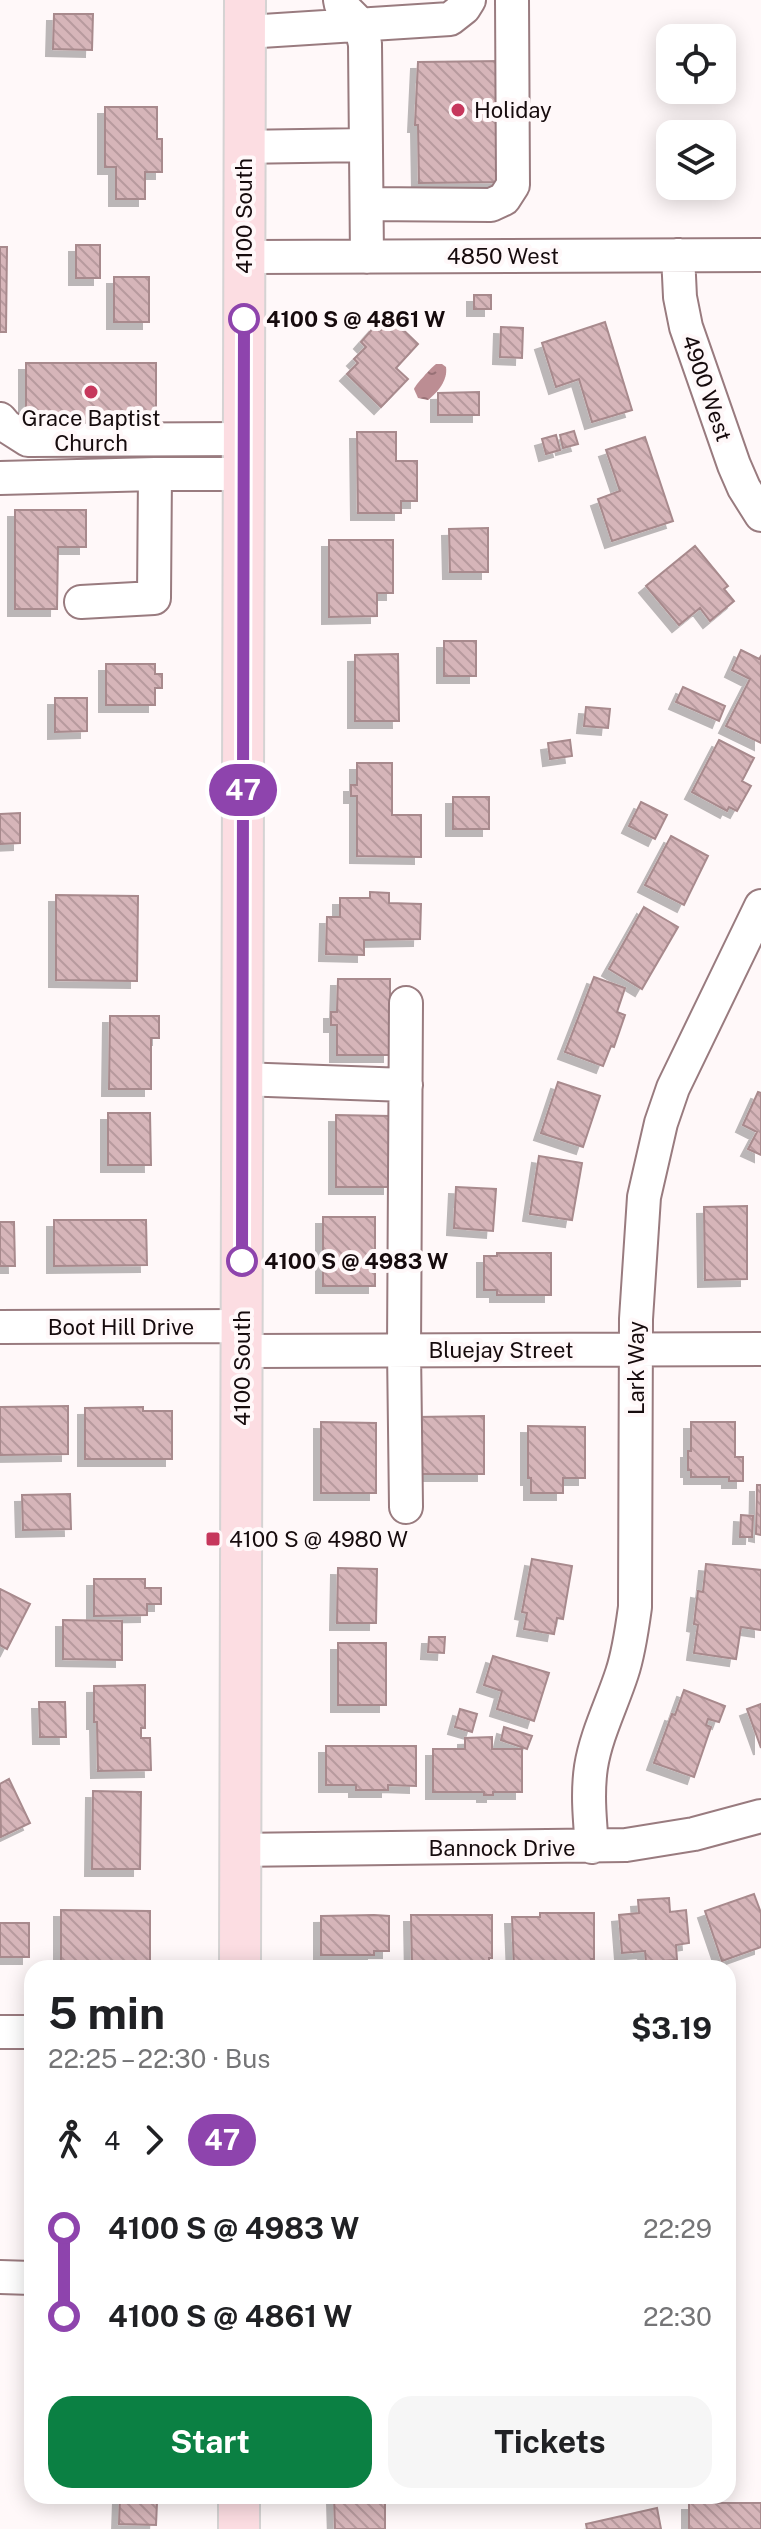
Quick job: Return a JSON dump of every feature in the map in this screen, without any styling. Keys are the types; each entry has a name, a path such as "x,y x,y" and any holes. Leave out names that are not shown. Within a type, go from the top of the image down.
{"main road":[{"name":"4100 South","path":"240,1960 245,16"},
{"path":"239,2504 239,2529"}],"street":[{"path":"245,16 391,11 450,19 469,0"},
{"path":"367,204 491,205 504,199 513,185 512,0"},
{"path":"367,257 365,44 391,11"},
{"path":"245,147 366,145"},
{"name":"4900 West","path":"678,255 680,297 688,335 734,465 761,515"},
{"name":"4850 West","path":"244,257 761,255"},
{"path":"0,419 28,440 244,456"},
{"path":"0,478 155,474 244,456"},
{"path":"81,602 154,598 155,474"},
{"name":"Lark Way","path":"592,1847 589,1803 594,1751 623,1670 635,1607 637,1280 643,1211 661,1123 687,1057 757,926"},
{"path":"406,1003 406,1507"},
{"path":"242,1079 406,1085"},
{"name":"Boot Hill Drive","path":"0,1327 242,1338"},
{"name":"Bluejay Street","path":"242,1338 404,1350 761,1349"},
{"name":"Bannock Drive","path":"240,1850 592,1847 660,1841 761,1816"},
{"path":"0,2032 24,2032"},
{"path":"0,2277 24,2278"}],"water":[{"path":"436,364 446,367 444,381 428,400 418,398 415,387"}],"building":[{"path":"54,14 93,14 92,50 53,49"},
{"name":"Holiday","path":"500,61 501,182 419,183 418,125 415,125 418,62"},
{"path":"105,107 157,107 157,139 162,139 162,172 145,172 145,199 116,199 116,167 105,167"},
{"path":"76,245 100,245 100,278 76,278"},
{"path":"0,247 7,247 6,332 0,332"},
{"path":"114,277 149,277 149,322 114,322"},
{"path":"474,295 491,295 491,309 474,309"},
{"path":"392,319 418,344 396,368 408,379 381,407 347,374 358,363 354,359 366,347 361,342 376,325 381,330"},
{"path":"605,322 632,410 592,422 579,379 556,387 542,343"},
{"path":"501,327 523,328 522,358 500,357"},
{"name":"Grace Baptist Church","path":"26,363 156,363 156,420 26,421"},
{"path":"479,392 479,415 438,415 438,393"},
{"path":"574,431 578,444 563,448 560,435"},
{"path":"357,432 396,432 396,461 417,461 417,501 401,501 401,513 358,513"},
{"path":"556,435 560,450 546,454 542,439"},
{"path":"645,437 673,521 612,541 598,499 620,491 606,450"},
{"path":"15,510 86,510 86,547 58,547 57,609 15,609"},
{"path":"488,528 488,572 450,572 449,529"},
{"path":"329,540 393,540 393,593 377,593 377,616 329,617"},
{"path":"695,546 728,586 724,589 734,601 710,621 700,608 679,625 646,586"},
{"path":"444,641 476,641 476,676 444,676"},
{"path":"741,650 759,659 761,656 761,743 726,726 750,679 732,670"},
{"path":"398,654 399,721 355,721 355,655"},
{"path":"106,664 155,664 155,674 162,674 162,688 155,688 155,705 106,705"},
{"path":"683,687 725,706 719,721 676,702"},
{"path":"55,698 87,698 87,731 55,732"},
{"path":"586,707 610,709 608,728 584,726"},
{"path":"570,740 572,756 550,759 548,743"},
{"path":"719,740 754,758 742,781 751,786 737,811 729,807 727,811 692,792"},
{"path":"357,763 392,763 392,815 421,815 421,857 357,856 357,796 351,796 351,785 357,785"},
{"path":"453,797 489,797 489,829 453,829"},
{"path":"641,802 667,815 655,839 629,826"},
{"path":"20,813 20,843 0,844 0,814"},
{"path":"671,836 708,856 684,905 645,885"},
{"path":"370,892 389,893 389,903 421,904 420,939 364,940 364,955 326,954 327,917 340,917 340,898 370,898"},
{"path":"56,895 138,896 137,981 56,980"},
{"path":"644,907 678,927 642,989 609,969"},
{"path":"594,977 625,988 617,1012 625,1015 614,1047 611,1046 603,1066 565,1052"},
{"path":"338,979 390,979 390,1055 337,1055 337,1025 331,1025 331,1012 337,1012"},
{"path":"110,1016 159,1016 159,1038 151,1038 151,1089 109,1089"},
{"path":"558,1082 600,1096 583,1147 541,1133"},
{"path":"758,1092 761,1093 761,1155 748,1149 757,1132 743,1125"},
{"path":"108,1113 150,1113 151,1165 108,1165"},
{"path":"336,1115 390,1116 390,1187 336,1187"},
{"path":"539,1156 582,1163 572,1220 530,1214"},
{"path":"456,1187 496,1189 493,1231 454,1228"},
{"path":"747,1206 747,1279 705,1280 704,1207"},
{"path":"323,1217 375,1217 375,1286 323,1286"},
{"path":"54,1220 146,1220 147,1265 54,1266"},
{"path":"0,1222 14,1222 15,1266 0,1266"},
{"path":"497,1253 551,1253 551,1295 497,1295 497,1290 484,1290 484,1256 497,1256"},
{"path":"68,1406 68,1454 0,1455 0,1407"},
{"path":"143,1407 143,1411 172,1411 172,1459 85,1459 85,1408"},
{"path":"484,1416 484,1474 416,1474 416,1417"},
{"path":"321,1422 376,1423 376,1493 321,1493"},
{"path":"691,1422 735,1422 735,1457 743,1457 743,1481 729,1481 729,1477 691,1477 688,1451 691,1451"},
{"path":"528,1426 585,1427 585,1478 563,1478 563,1493 531,1493"},
{"path":"757,1485 761,1485 761,1535 756,1534"},
{"path":"70,1494 71,1529 23,1530 22,1495"},
{"path":"741,1515 753,1516 752,1537 740,1537"},
{"path":"532,1559 572,1566 563,1619 557,1618 554,1634 524,1629 527,1613 522,1612"},
{"path":"706,1564 761,1570 761,1630 741,1627 736,1659 694,1653 698,1591 703,1592"},
{"path":"338,1568 377,1569 376,1623 337,1623"},
{"path":"94,1579 145,1579 145,1588 161,1588 161,1604 147,1604 147,1615 94,1616"},
{"path":"0,1589 30,1604 7,1649 0,1645"},
{"path":"63,1620 122,1621 122,1660 63,1659"},
{"path":"429,1637 445,1637 444,1653 428,1652"},
{"path":"338,1643 386,1643 386,1705 338,1705"},
{"path":"493,1656 549,1673 534,1721 497,1709 502,1691 484,1685"},
{"path":"145,1685 145,1728 141,1728 141,1738 150,1738 151,1770 98,1771 94,1686"},
{"path":"684,1690 725,1706 719,1722 708,1719 706,1725 711,1727 694,1777 654,1763"},
{"path":"39,1702 65,1702 66,1737 40,1737"},
{"path":"761,1704 761,1748 747,1709"},
{"path":"460,1709 477,1714 472,1732 455,1727"},
{"path":"504,1727 532,1736 527,1749 501,1740"},
{"path":"492,1737 492,1749 522,1749 522,1792 484,1795 484,1792 433,1792 433,1749 465,1749 465,1738"},
{"path":"326,1746 416,1746 416,1786 388,1785 388,1790 356,1790 356,1785 326,1785"},
{"path":"9,1779 30,1823 1,1837 0,1784"},
{"path":"93,1791 141,1792 140,1869 92,1869"},
{"path":"754,1894 761,1913 761,1947 722,1960 705,1911"},
{"path":"669,1898 670,1912 686,1910 689,1943 676,1945 677,1960 646,1960 645,1951 622,1953 619,1915 639,1913 638,1900"},
{"path":"61,1910 150,1911 150,1960 61,1960"},
{"path":"540,1913 594,1913 594,1959 514,1960 512,1917 540,1917"},
{"path":"411,1915 492,1915 492,1958 489,1960 412,1960"},
{"path":"321,1916 389,1916 389,1951 374,1951 374,1955 321,1955"},
{"path":"0,1923 29,1923 29,1957 0,1957"},
{"path":"761,2503 761,2529 689,2529 689,2504"},
{"path":"120,2504 157,2504 156,2525 119,2524"},
{"path":"334,2504 385,2504 385,2529 335,2529"},
{"path":"657,2508 661,2529 587,2529 586,2524"}],"bus line":[{"name":"47","path":"242,1261 244,319"}],"place":[{"name":"Holiday","path":"458,110"},
{"name":"4100 S @ 4861 W","path":"244,319"},
{"name":"Grace Baptist Church","path":"91,392"},
{"name":"4100 S @ 4983 W","path":"242,1261"},
{"name":"4100 S @ 4980 W","path":"213,1539"}]}
